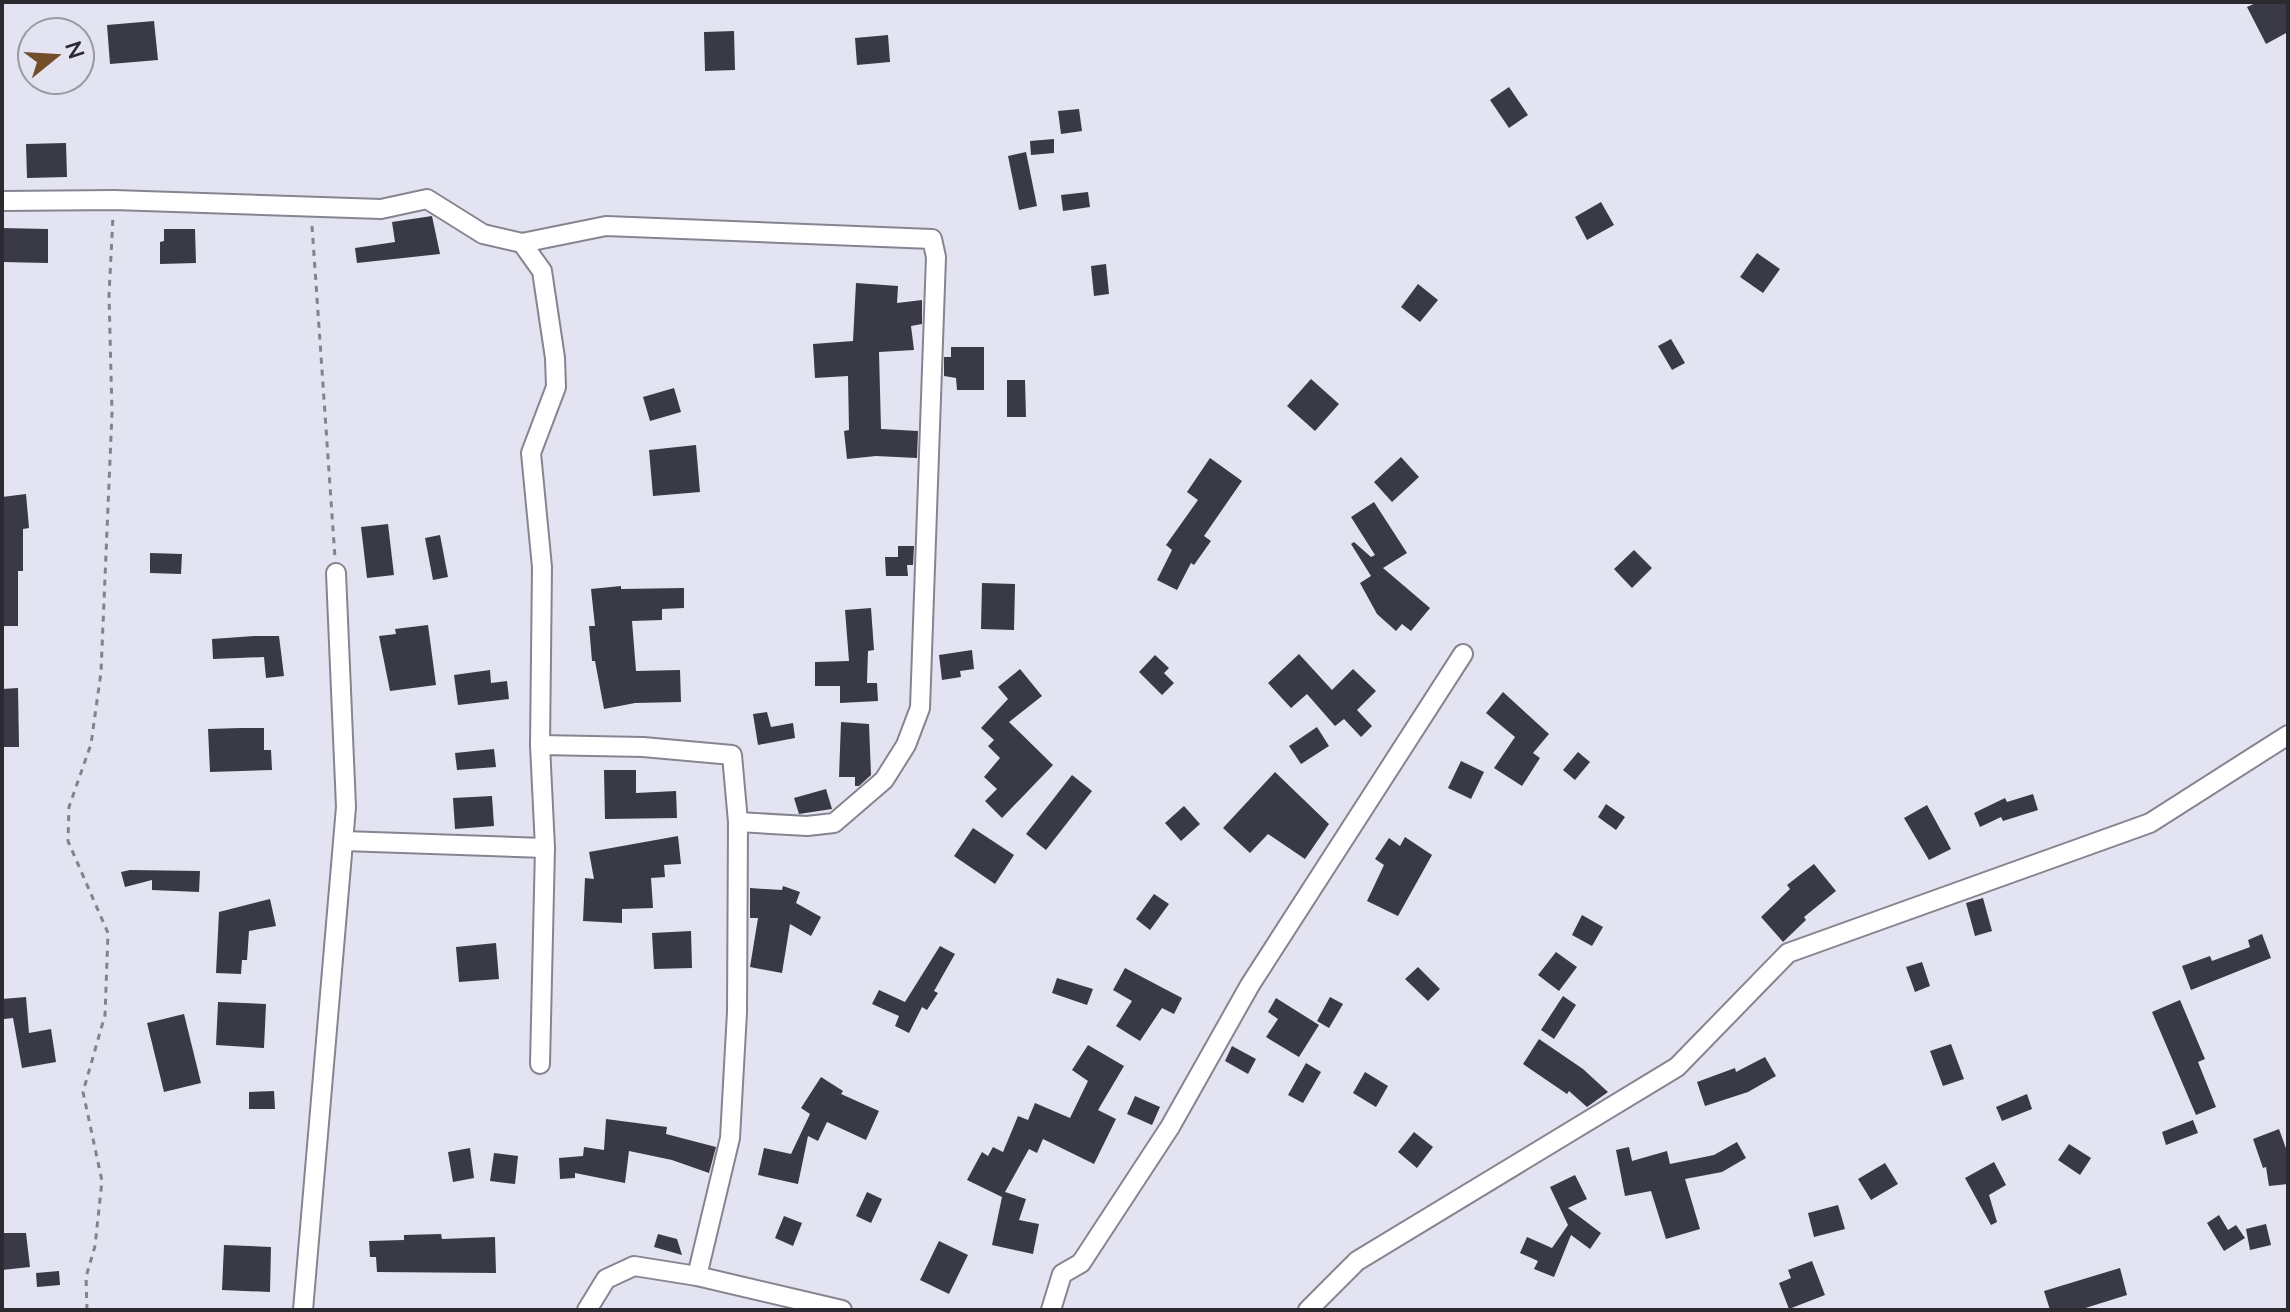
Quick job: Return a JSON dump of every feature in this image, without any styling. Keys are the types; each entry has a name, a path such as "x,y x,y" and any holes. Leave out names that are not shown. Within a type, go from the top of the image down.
{"street":[{"path":"2,201 114,200 381,209 427,199 483,234 522,243 606,226 932,239 936,257 920,708 906,745 884,780 834,823 807,826 738,822"},
{"path":"522,243 542,271 555,358 556,387 531,453 542,567 540,745 545,848 540,1064"},
{"path":"303,1310 344,841 336,573"},
{"path":"1051,1310 1062,1274 1081,1263 1170,1127 1250,985 1463,654"},
{"path":"1308,1310 1357,1261 1677,1067 1788,953 2150,823 2288,735"},
{"path":"540,745 643,747 732,755 738,822 737,1012 730,1138 697,1276"},
{"path":"344,841 545,848"},
{"path":"587,1310 606,1279 634,1266 697,1276 842,1310"}],"path":[{"path":"87,1310 86,1277 95,1246 102,1181 83,1092 105,1015 108,933 68,841 69,807 91,744 101,672 112,413 109,295 114,200"},
{"path":"310,207 336,573"}],"building":[{"path":"2258,2 2288,2 2288,32 2266,44 2247,7"},
{"path":"154,21 158,60 110,64 107,25"},
{"path":"734,31 735,70 705,71 704,32"},
{"path":"888,35 890,62 857,65 855,38"},
{"path":"1509,87 1528,115 1509,128 1490,100"},
{"path":"1079,109 1082,131 1061,134 1058,111"},
{"path":"1054,139 1054,153 1031,155 1030,141"},
{"path":"66,143 67,177 27,178 26,144"},
{"path":"1026,152 1037,206 1019,210 1008,156"},
{"path":"1088,192 1090,207 1063,211 1061,195"},
{"path":"1601,202 1614,225 1587,240 1575,217"},
{"path":"432,216 440,254 357,263 355,248 395,242 392,222"},
{"path":"2,228 48,229 48,263 2,262"},
{"path":"164,229 195,229 196,263 160,264 160,242 164,241"},
{"path":"1757,253 1780,269 1763,293 1740,277"},
{"path":"1106,264 1109,294 1094,296 1091,266"},
{"path":"856,283 898,286 897,303 922,300 922,324 911,326 914,350 879,352 881,429 918,431 917,458 876,456 847,459 844,431 849,430 848,376 815,378 813,344 853,341"},
{"path":"1418,284 1438,300 1420,322 1401,307"},
{"path":"1671,339 1685,363 1672,370 1658,346"},
{"path":"951,347 984,347 984,390 957,390 956,378 944,376 944,357 951,357"},
{"path":"1311,379 1339,404 1315,431 1287,406"},
{"path":"1007,380 1025,380 1026,417 1007,417"},
{"path":"674,388 681,412 650,421 643,397"},
{"path":"696,445 700,492 653,496 649,450"},
{"path":"1401,457 1419,477 1392,502 1374,482"},
{"path":"1210,458 1242,481 1204,536 1211,541 1194,565 1191,563 1177,590 1157,580 1172,550 1166,545 1198,500 1187,492"},
{"path":"26,494 29,528 23,529 23,571 18,571 18,626 2,626 2,497"},
{"path":"1374,502 1407,553 1383,568 1430,608 1411,631 1402,624 1396,631 1377,614 1360,583 1371,576 1351,544 1354,542 1371,557 1375,555 1351,517"},
{"path":"388,524 394,575 367,578 361,527"},
{"path":"440,535 448,577 433,580 425,538"},
{"path":"898,546 914,546 913,565 907,565 908,576 886,576 885,557 898,557"},
{"path":"1634,550 1652,568 1632,588 1614,569"},
{"path":"150,553 182,554 181,574 150,573"},
{"path":"982,583 1015,584 1014,630 981,629"},
{"path":"621,586 621,589 684,588 684,608 662,609 662,620 632,621 636,671 680,670 681,702 635,703 604,709 595,661 592,661 589,626 595,626 591,589"},
{"path":"871,608 874,650 868,651 867,683 877,683 878,701 840,703 840,686 815,686 815,662 849,661 845,610"},
{"path":"428,625 436,685 390,691 379,636 396,634 395,629"},
{"path":"279,636 284,676 266,678 264,657 213,659 212,639"},
{"path":"972,650 974,669 960,671 961,677 942,680 939,655"},
{"path":"1299,654 1332,690 1353,669 1376,691 1357,710 1372,726 1361,737 1344,719 1335,726 1307,694 1291,708 1268,683"},
{"path":"1155,655 1169,668 1164,673 1174,683 1162,695 1139,672"},
{"path":"1020,669 1042,696 1009,722 1053,765 1002,818 985,801 997,789 984,777 1000,758 988,746 994,740 981,728 1008,699 998,687"},
{"path":"490,670 491,683 507,681 509,699 458,705 454,675"},
{"path":"18,688 19,747 2,747 2,689"},
{"path":"1503,692 1549,734 1533,753 1540,758 1522,786 1494,768 1515,737 1486,713"},
{"path":"767,712 771,727 793,723 795,738 758,745 753,714"},
{"path":"841,722 869,724 871,775 859,786 855,786 855,777 839,777"},
{"path":"1317,727 1329,746 1301,764 1289,746"},
{"path":"264,728 264,750 271,750 272,770 210,772 208,729"},
{"path":"494,749 496,767 457,770 455,753"},
{"path":"1578,752 1590,762 1575,780 1563,770"},
{"path":"1461,761 1484,772 1471,799 1448,788"},
{"path":"604,770 636,770 636,793 676,791 677,818 605,819"},
{"path":"1275,772 1329,824 1305,859 1268,834 1250,853 1223,828"},
{"path":"1072,775 1092,791 1046,850 1026,834"},
{"path":"826,789 832,809 799,814 794,798"},
{"path":"2033,794 2038,810 2003,821 2001,817 1980,827 1974,813 2005,798 2007,802"},
{"path":"492,796 494,826 455,829 453,798"},
{"path":"1606,804 1625,817 1616,830 1598,817"},
{"path":"1927,805 1951,849 1929,860 1904,818"},
{"path":"1184,806 1200,824 1181,841 1165,823"},
{"path":"973,828 1014,855 995,884 954,856"},
{"path":"678,836 681,864 664,865 665,877 651,878 653,908 622,909 622,923 583,921 585,878 594,879 589,852"},
{"path":"1405,837 1432,855 1398,916 1367,901 1384,865 1375,859 1389,838 1400,846"},
{"path":"1814,864 1836,891 1804,917 1806,920 1783,942 1761,917 1790,889 1787,885"},
{"path":"200,871 199,892 152,890 152,880 125,887 121,872"},
{"path":"783,886 800,892 796,903 821,917 811,936 790,924 782,973 750,967 758,918 750,918 750,888 782,890"},
{"path":"1154,894 1169,904 1150,930 1136,919"},
{"path":"1983,898 1992,931 1975,936 1966,903"},
{"path":"270,899 276,926 249,931 247,960 242,960 241,974 216,973 219,912"},
{"path":"1582,915 1603,927 1592,946 1572,935"},
{"path":"691,931 692,968 654,969 652,933"},
{"path":"2262,934 2271,958 2191,990 2182,966 2210,956 2212,961 2250,947 2248,940"},
{"path":"496,943 499,979 459,982 456,947"},
{"path":"940,946 955,954 934,991 938,993 927,1010 922,1007 909,1033 895,1026 899,1016 872,1004 879,990 905,1002"},
{"path":"1556,952 1577,967 1559,991 1538,975"},
{"path":"1922,962 1930,986 1915,992 1906,967"},
{"path":"1418,967 1440,989 1428,1001 1405,979"},
{"path":"1125,968 1182,998 1174,1014 1162,1008 1140,1041 1116,1026 1132,1001 1113,990"},
{"path":"1057,978 1093,989 1087,1005 1052,993"},
{"path":"1563,996 1576,1005 1554,1039 1541,1030"},
{"path":"26,997 29,1033 51,1029 56,1062 22,1068 13,1018 4,1019 2,999"},
{"path":"1330,997 1343,1004 1329,1028 1317,1021"},
{"path":"1276,998 1319,1025 1299,1057 1266,1037 1278,1019 1268,1012"},
{"path":"2180,1000 2205,1059 2198,1062 2216,1107 2196,1115 2152,1012"},
{"path":"218,1002 266,1004 264,1048 216,1045"},
{"path":"184,1014 201,1083 164,1092 147,1023"},
{"path":"1539,1039 1583,1069 1608,1092 1587,1107 1569,1091 1567,1094 1523,1064"},
{"path":"1951,1044 1964,1079 1943,1086 1930,1051"},
{"path":"1088,1045 1124,1066 1098,1110 1116,1119 1094,1164 1043,1139 1037,1153 1029,1149 1005,1192 1026,1199 1019,1220 1039,1224 1033,1254 992,1245 1002,1197 967,1180 982,1152 988,1156 993,1147 1003,1152 1018,1116 1028,1120 1035,1103 1070,1118 1088,1081 1072,1070"},
{"path":"1232,1046 1256,1059 1248,1074 1225,1061"},
{"path":"1765,1057 1776,1076 1748,1092 1705,1106 1697,1082 1735,1068 1736,1072"},
{"path":"1306,1063 1321,1072 1303,1103 1288,1095"},
{"path":"1365,1072 1388,1086 1376,1107 1353,1093"},
{"path":"821,1077 843,1091 841,1094 879,1111 866,1140 827,1122 818,1141 808,1136 798,1184 758,1175 764,1148 791,1154 810,1114 801,1108"},
{"path":"274,1091 275,1109 249,1109 249,1092"},
{"path":"2027,1094 2032,1109 2002,1121 1996,1107"},
{"path":"1135,1096 1160,1107 1152,1125 1127,1114"},
{"path":"606,1119 667,1127 666,1134 716,1147 709,1173 672,1160 629,1151 625,1183 575,1173 575,1178 560,1179 559,1158 583,1156 584,1147 604,1150"},
{"path":"2193,1120 2198,1133 2166,1145 2162,1132"},
{"path":"2279,1129 2288,1154 2288,1184 2269,1186 2266,1167 2263,1168 2253,1139"},
{"path":"1414,1132 1433,1147 1417,1168 1398,1152"},
{"path":"1737,1142 1746,1158 1722,1172 1685,1179 1700,1229 1666,1239 1651,1191 1625,1196 1616,1150 1629,1147 1632,1161 1667,1151 1670,1164 1714,1155"},
{"path":"2069,1144 2091,1158 2080,1175 2058,1160"},
{"path":"470,1148 474,1178 453,1182 448,1152"},
{"path":"494,1153 518,1156 515,1184 490,1181"},
{"path":"1994,1162 2006,1185 1989,1195 1997,1222 1991,1225 1965,1178"},
{"path":"1885,1163 1898,1184 1871,1200 1858,1179"},
{"path":"1575,1175 1587,1199 1568,1208 1601,1233 1590,1249 1571,1235 1554,1277 1534,1269 1538,1261 1520,1253 1527,1237 1552,1248 1568,1225 1550,1187"},
{"path":"867,1192 882,1199 871,1223 856,1216"},
{"path":"1838,1205 1845,1229 1814,1237 1808,1213"},
{"path":"2219,1215 2228,1230 2236,1225 2245,1238 2224,1251 2207,1223"},
{"path":"784,1216 802,1223 793,1246 775,1238"},
{"path":"2266,1224 2271,1245 2250,1250 2246,1229"},
{"path":"2,1233 26,1233 30,1267 2,1270"},
{"path":"441,1234 442,1239 495,1237 496,1273 377,1272 376,1257 370,1257 369,1241 404,1240 404,1235"},
{"path":"658,1234 677,1239 682,1255 654,1247"},
{"path":"939,1241 968,1255 949,1294 920,1280"},
{"path":"224,1245 271,1247 270,1292 222,1290"},
{"path":"1812,1261 1825,1295 1789,1309 1779,1283 1791,1278 1788,1270"},
{"path":"2120,1268 2127,1295 2079,1310 2050,1310 2044,1291"},
{"path":"59,1271 60,1285 37,1287 36,1273"}]}
